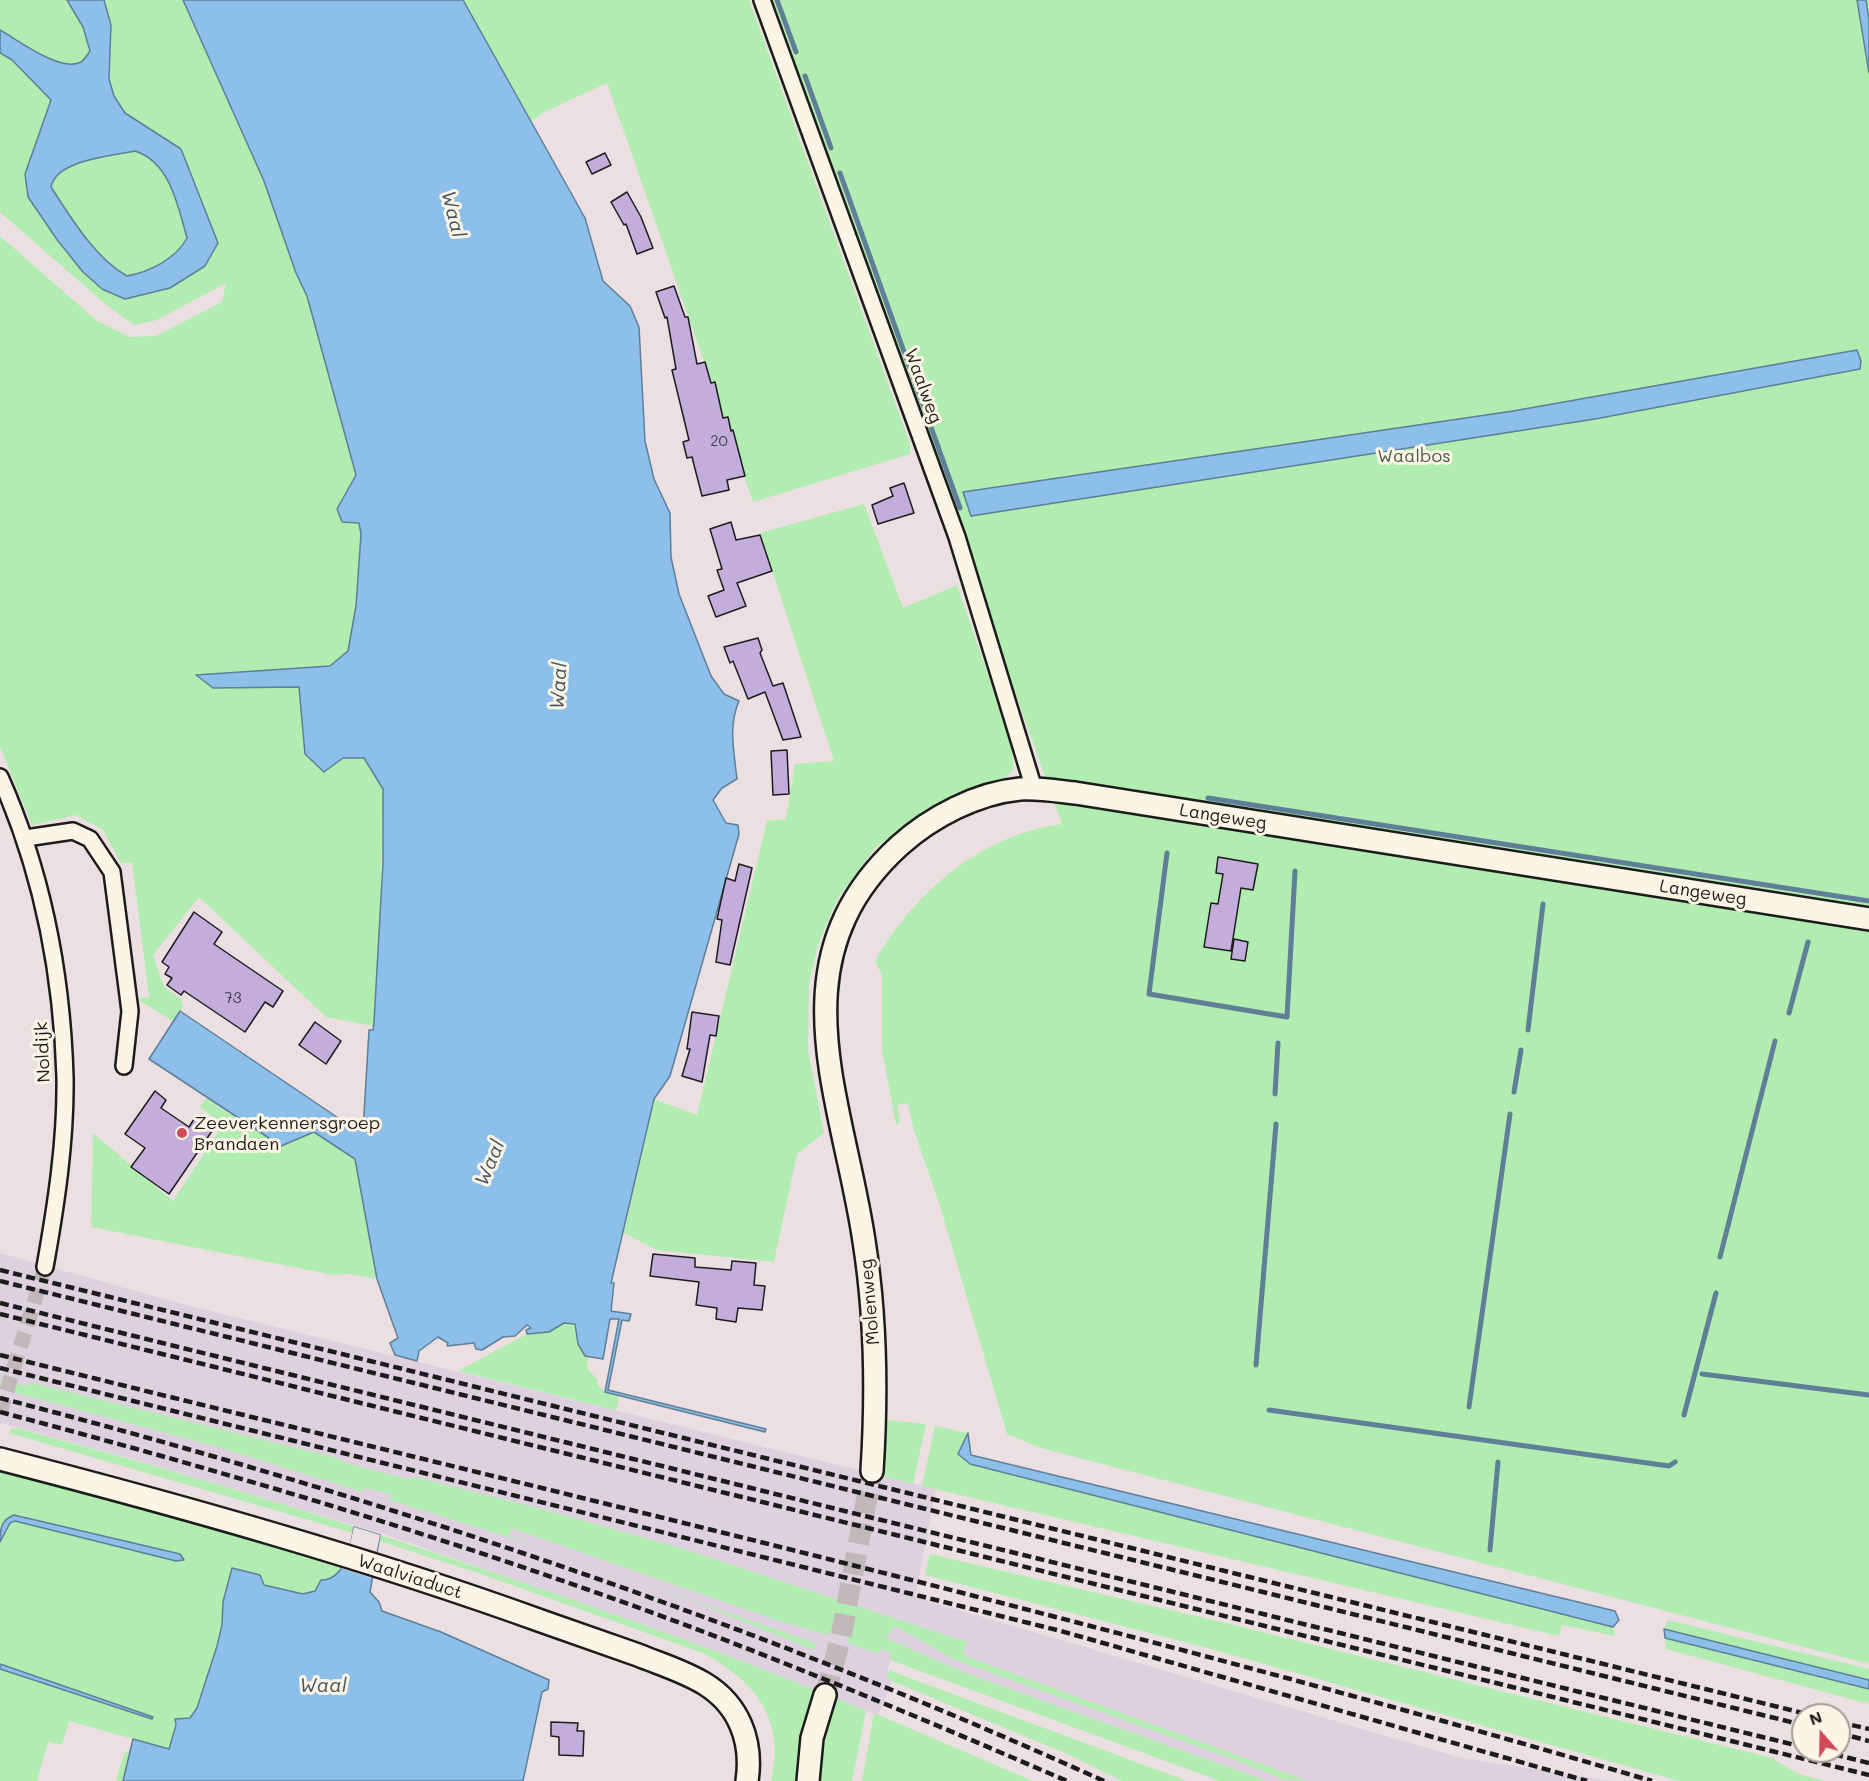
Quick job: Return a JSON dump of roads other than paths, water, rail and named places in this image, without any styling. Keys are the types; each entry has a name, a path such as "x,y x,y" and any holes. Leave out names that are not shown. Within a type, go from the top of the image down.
{"main road":[{"name":"Langeweg","path":"844,1136 824,1012 826,981 834,943 845,913 885,859 910,837 940,817 970,802 1000,793 1034,789 1075,793 1869,919"},
{"name":"Molenweg","path":"844,1136 864,1240 873,1317 875,1420 872,1471"},
{"name":"Waalviaduct","path":"0,1459 374,1565 676,1669 706,1684 728,1704 743,1724 748,1747 747,1781"},
{"path":"808,1781 812,1738 825,1695"}],"street":[{"name":"Waalweg","path":"762,0 957,537 1034,789"},
{"name":"Noldijk","path":"0,777 26,838 36,874 60,1011 65,1079 56,1203 45,1267"},
{"path":"26,838 73,831 90,839 112,872 130,1011 124,1066"}],"water":[{"path":"67,0 104,0 111,25 109,79 114,96 125,113 181,149 218,243 205,266 170,288 125,299 102,289 83,272 58,241 28,197 25,174 51,100 12,60 0,53 0,30 51,59 62,63 81,62 90,51 83,27","holes":["135,151 157,165 171,187 187,238 169,258 144,271 127,276 104,259 94,248 51,187 55,178 73,165 99,157"]},
{"path":"183,0 463,0 585,218 603,281 630,306 639,327 645,441 654,479 670,513 671,557 679,594 711,676 724,694 739,701 733,730 737,779 722,788 713,800 726,823 738,825 739,834 670,1076 654,1099 611,1283 614,1283 611,1311 631,1314 629,1321 622,1320 608,1390 766,1429 765,1432 605,1392 619,1319 610,1319 603,1359 585,1356 578,1344 575,1324 564,1323 549,1332 527,1334 526,1330 531,1328 527,1325 515,1336 503,1337 482,1350 476,1349 474,1343 447,1346 448,1343 438,1337 419,1351 417,1361 395,1355 390,1343 398,1338 377,1279 355,1159 314,1132 281,1146 149,1059 180,1011 356,1130 363,1131 369,1030 373,1030 374,1022 383,863 383,789 364,758 343,758 324,772 305,754 299,687 213,688 196,675 330,666 348,651 356,606 361,534 359,523 342,522 337,509 356,475 307,296 296,273 264,181"},
{"path":"1857,0 1866,0 1869,20 1869,73"},
{"path":"1857,350 1861,361 1860,369 1595,419 971,516 963,492 1513,411"},
{"path":"968,1433 971,1455 1615,1611 1619,1620 1613,1627 970,1464 958,1454"},
{"path":"14,1515 180,1554 184,1560 176,1561 15,1521 10,1523 0,1542 2,1526"},
{"name":"Waal","path":"354,1527 380,1535 370,1592 379,1602 382,1611 441,1632 549,1680 548,1689 542,1692 523,1781 123,1781 133,1739 169,1749 176,1725 175,1719 190,1718 197,1708 217,1646 222,1625 223,1602 232,1568 260,1575 264,1585 303,1594 315,1591 321,1580 329,1579 341,1568 348,1552"},
{"path":"1664,1629 1869,1680 1869,1689 1665,1638"},
{"path":"0,1664 153,1717 152,1719 0,1669"}],"waterway":[{"path":"777,0 796,52"},
{"path":"805,76 831,148"},
{"path":"840,173 960,508"},
{"path":"1208,798 1869,901"},
{"path":"1167,853 1149,994 1287,1017 1295,871"},
{"path":"1528,1030 1543,904"},
{"path":"1789,1013 1808,942"},
{"path":"1720,1257 1775,1041"},
{"path":"1275,1094 1278,1043"},
{"path":"1514,1092 1521,1050"},
{"path":"1469,1407 1510,1114"},
{"path":"1256,1365 1276,1124"},
{"path":"1684,1415 1716,1293"},
{"path":"1702,1374 1869,1395"},
{"path":"1269,1410 1669,1466 1675,1462"},
{"path":"1490,1550 1498,1462"}],"tunnel":[{"path":"0,1413 45,1267"},
{"path":"825,1695 841,1637 872,1471"}],"railway":[{"path":"0,1270 1791,1710"},
{"path":"0,1281 1791,1722"},
{"path":"0,1303 1791,1744"},
{"path":"0,1314 1869,1775"},
{"path":"0,1355 1035,1612 1447,1722 1652,1781"},
{"path":"0,1368 1061,1631 1587,1781"},
{"path":"0,1398 282,1477 560,1566 834,1667 970,1722 1104,1781"},
{"path":"0,1412 259,1484 515,1564 683,1624 828,1681 1067,1781"},
{"path":"1851,1725 1869,1729"},
{"path":"1851,1736 1869,1741"},
{"path":"1851,1758 1869,1763"}],"place":[{"name":"Zeeverkennersgroep Brandaen","path":"182,1133"}],"park label":[{"name":"Waalbos","path":"1414,456"}]}
